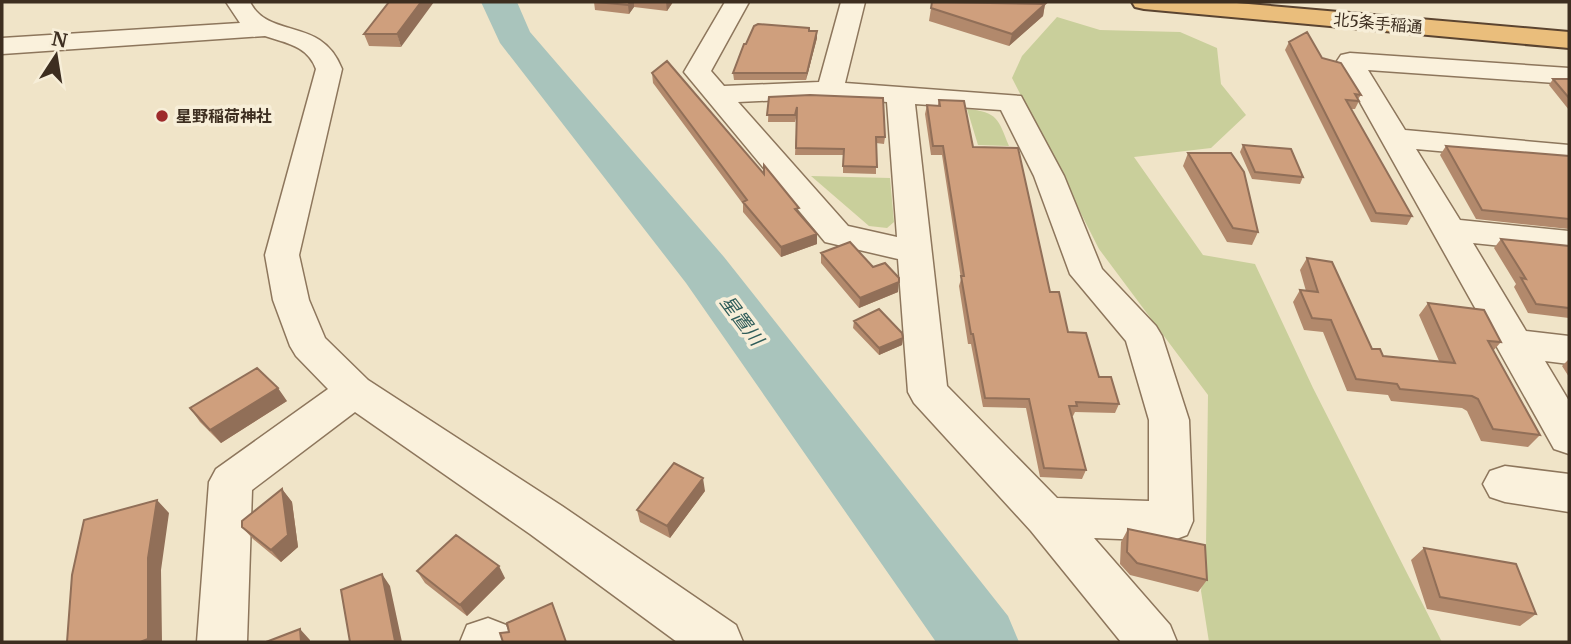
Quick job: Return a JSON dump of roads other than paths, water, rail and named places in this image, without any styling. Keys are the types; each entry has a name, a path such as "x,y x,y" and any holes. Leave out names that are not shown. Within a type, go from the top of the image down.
{"highway":[{"name":"北5条手稲通","path":"1144,2 1569,40"},
{"name":"北5条手稲通","path":"1294,2 1569,26"}],"street":[{"path":"237,2 245,13 264,29"},
{"path":"737,2 697,72 837,234 916,252"},
{"path":"830,90 853,2"},
{"path":"2,46 264,29 300,39 322,52 329,69 282,255 291,300 309,346 354,391 546,520 718,642"},
{"path":"1569,76 1350,61 1569,437"},
{"path":"717,95 830,90 1010,102 1049,176 1087,274 1143,336 1170,420 1171,521 1047,517"},
{"path":"900,94 928,392 1047,517 1152,642"},
{"path":"1395,138 1569,154"},
{"path":"1449,230 1569,243"},
{"path":"1515,343 1569,350"},
{"path":"222,642 230,482 354,391"},
{"path":"1505,484 1569,494"}],"waterway":[{"name":"星置川","path":"499,2 513,35 705,270 981,642"}],"place":[{"name":"星野稲荷神社","path":"162,116"}]}
